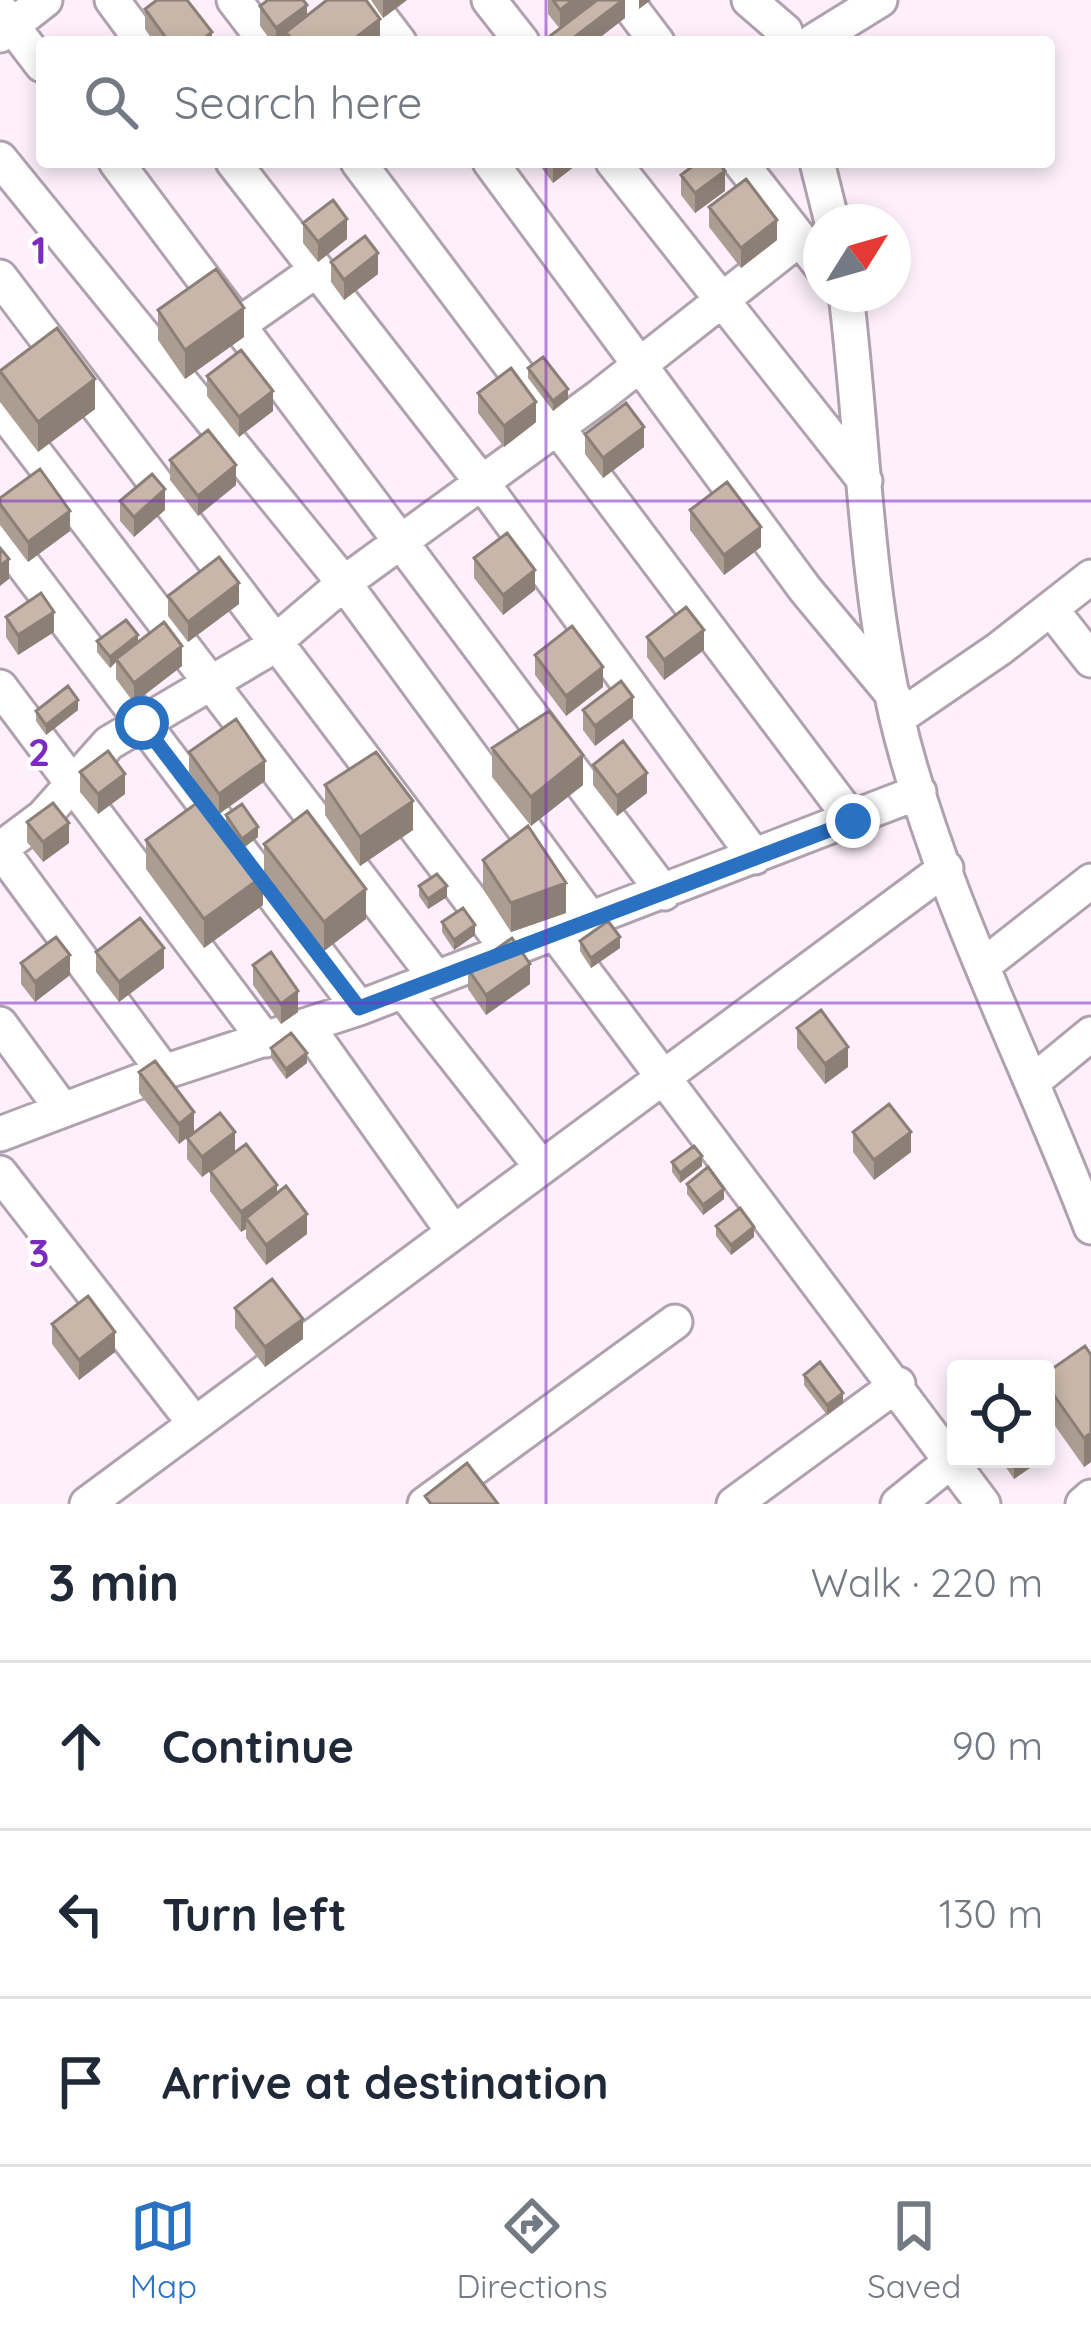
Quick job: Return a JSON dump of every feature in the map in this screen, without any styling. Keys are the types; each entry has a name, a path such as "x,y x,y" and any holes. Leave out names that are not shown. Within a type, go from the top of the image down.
{"street":[{"path":"36,59 4,24 45,0"},
{"path":"112,0 139,36"},
{"path":"234,0 261,36"},
{"path":"367,0 394,36"},
{"path":"490,0 517,36"},
{"path":"625,0 652,36"},
{"path":"749,0 791,29 880,0"},
{"path":"0,159 344,583 589,917"},
{"path":"121,168 664,893"},
{"path":"237,168 483,484 755,857"},
{"path":"363,168 853,821"},
{"path":"495,168 895,707"},
{"path":"618,168 865,481"},
{"path":"744,168 803,246"},
{"path":"818,168 828,204"},
{"path":"164,1072 0,849 43,818 109,743 275,641 344,583 483,484 798,240"},
{"path":"240,324 315,271"},
{"path":"0,277 509,951"},
{"path":"848,312 895,707 946,868 1091,1227"},
{"path":"0,407 436,978"},
{"path":"0,534 359,1008"},
{"path":"895,707 1051,609 1091,577"},
{"path":"1051,609 1091,660"},
{"path":"0,687 265,1040"},
{"path":"0,1134 164,1072 359,1008 919,792"},
{"path":"87,1504 539,1164 666,1078 946,868"},
{"path":"985,964 1091,881"},
{"path":"556,934 947,1450"},
{"path":"403,991 539,1164"},
{"path":"0,1024 62,1109"},
{"path":"307,1026 452,1230"},
{"path":"1035,1080 1091,1034"},
{"path":"0,1172 195,1424"},
{"path":"424,1504 675,1322"},
{"path":"734,1504 898,1384"},
{"path":"898,1504 947,1465"},
{"path":"960,1468 983,1504"},
{"path":"1083,1504 1091,1497"}],"building":[{"path":"157,0 187,0 212,32 165,36 145,9"},
{"path":"268,0 303,0 307,5 276,28 260,6"},
{"path":"327,0 366,0 380,19 358,36 289,36 286,32"},
{"path":"553,0 573,0 560,10"},
{"path":"597,0 623,0 576,36 550,36"},
{"path":"690,168 725,171 695,193 681,175"},
{"path":"746,179 777,220 741,248 709,207"},
{"path":"333,200 347,219 318,242 303,223"},
{"path":"365,236 378,253 344,280 331,262"},
{"path":"216,269 244,308 185,350 158,310"},
{"path":"57,328 95,379 38,422 0,371"},
{"path":"241,350 273,391 239,417 207,376"},
{"path":"543,357 568,389 553,401 528,368"},
{"path":"511,368 536,402 504,426 478,393"},
{"path":"626,403 644,427 603,458 585,434"},
{"path":"208,430 236,465 198,496 170,460"},
{"path":"40,469 70,511 28,542 0,498"},
{"path":"152,474 165,489 134,517 120,501"},
{"path":"727,482 761,527 724,555 690,510"},
{"path":"507,533 535,570 503,595 474,558"},
{"path":"219,557 239,583 188,622 168,596"},
{"path":"41,593 54,612 18,635 6,617"},
{"path":"686,607 704,630 664,660 647,637"},
{"path":"126,620 138,635 110,657 97,641"},
{"path":"164,622 182,646 134,683 116,659"},
{"path":"572,626 603,667 566,696 535,655"},
{"path":"621,681 633,697 595,726 583,710"},
{"path":"68,686 78,700 46,725 36,711"},
{"path":"549,711 583,755 531,797 492,748"},
{"path":"236,719 265,761 219,794 189,752"},
{"path":"623,741 647,773 617,796 593,765"},
{"path":"108,751 125,774 98,794 80,772"},
{"path":"376,752 413,801 360,837 325,785"},
{"path":"205,797 263,876 204,919 146,840"},
{"path":"53,803 69,823 43,842 27,822"},
{"path":"242,804 258,827 242,839 226,815"},
{"path":"307,811 366,889 324,922 264,844"},
{"path":"528,826 566,883 511,903 483,860"},
{"path":"437,874 447,886 428,899 419,886"},
{"path":"463,908 475,925 454,940 442,922"},
{"path":"140,918 164,948 119,982 96,952"},
{"path":"608,921 620,937 591,958 580,941"},
{"path":"56,937 70,955 35,982 21,963"},
{"path":"512,938 530,964 486,995 468,969"},
{"path":"271,952 298,991 281,1004 253,965"},
{"path":"821,1010 848,1047 825,1064 797,1028"},
{"path":"291,1033 307,1053 286,1069 271,1048"},
{"path":"155,1061 194,1112 179,1124 139,1072"},
{"path":"889,1104 911,1132 874,1160 853,1132"},
{"path":"220,1113 235,1132 202,1157 187,1138"},
{"path":"246,1144 277,1185 241,1212 210,1171"},
{"path":"694,1146 702,1156 680,1173 672,1162"},
{"path":"708,1167 724,1189 703,1205 687,1184"},
{"path":"286,1186 307,1214 266,1245 246,1218"},
{"path":"740,1208 754,1227 731,1245 716,1226"},
{"path":"272,1279 303,1319 265,1347 235,1308"},
{"path":"88,1296 115,1332 79,1360 52,1324"},
{"path":"1085,1346 1091,1355 1091,1433 1084,1438 1055,1397 1055,1367"},
{"path":"820,1362 843,1393 827,1405 804,1375"},
{"path":"467,1463 498,1504 431,1504 425,1496"}],"route":[{"path":"142,723 359,1008 556,934 589,917 853,821"}]}
